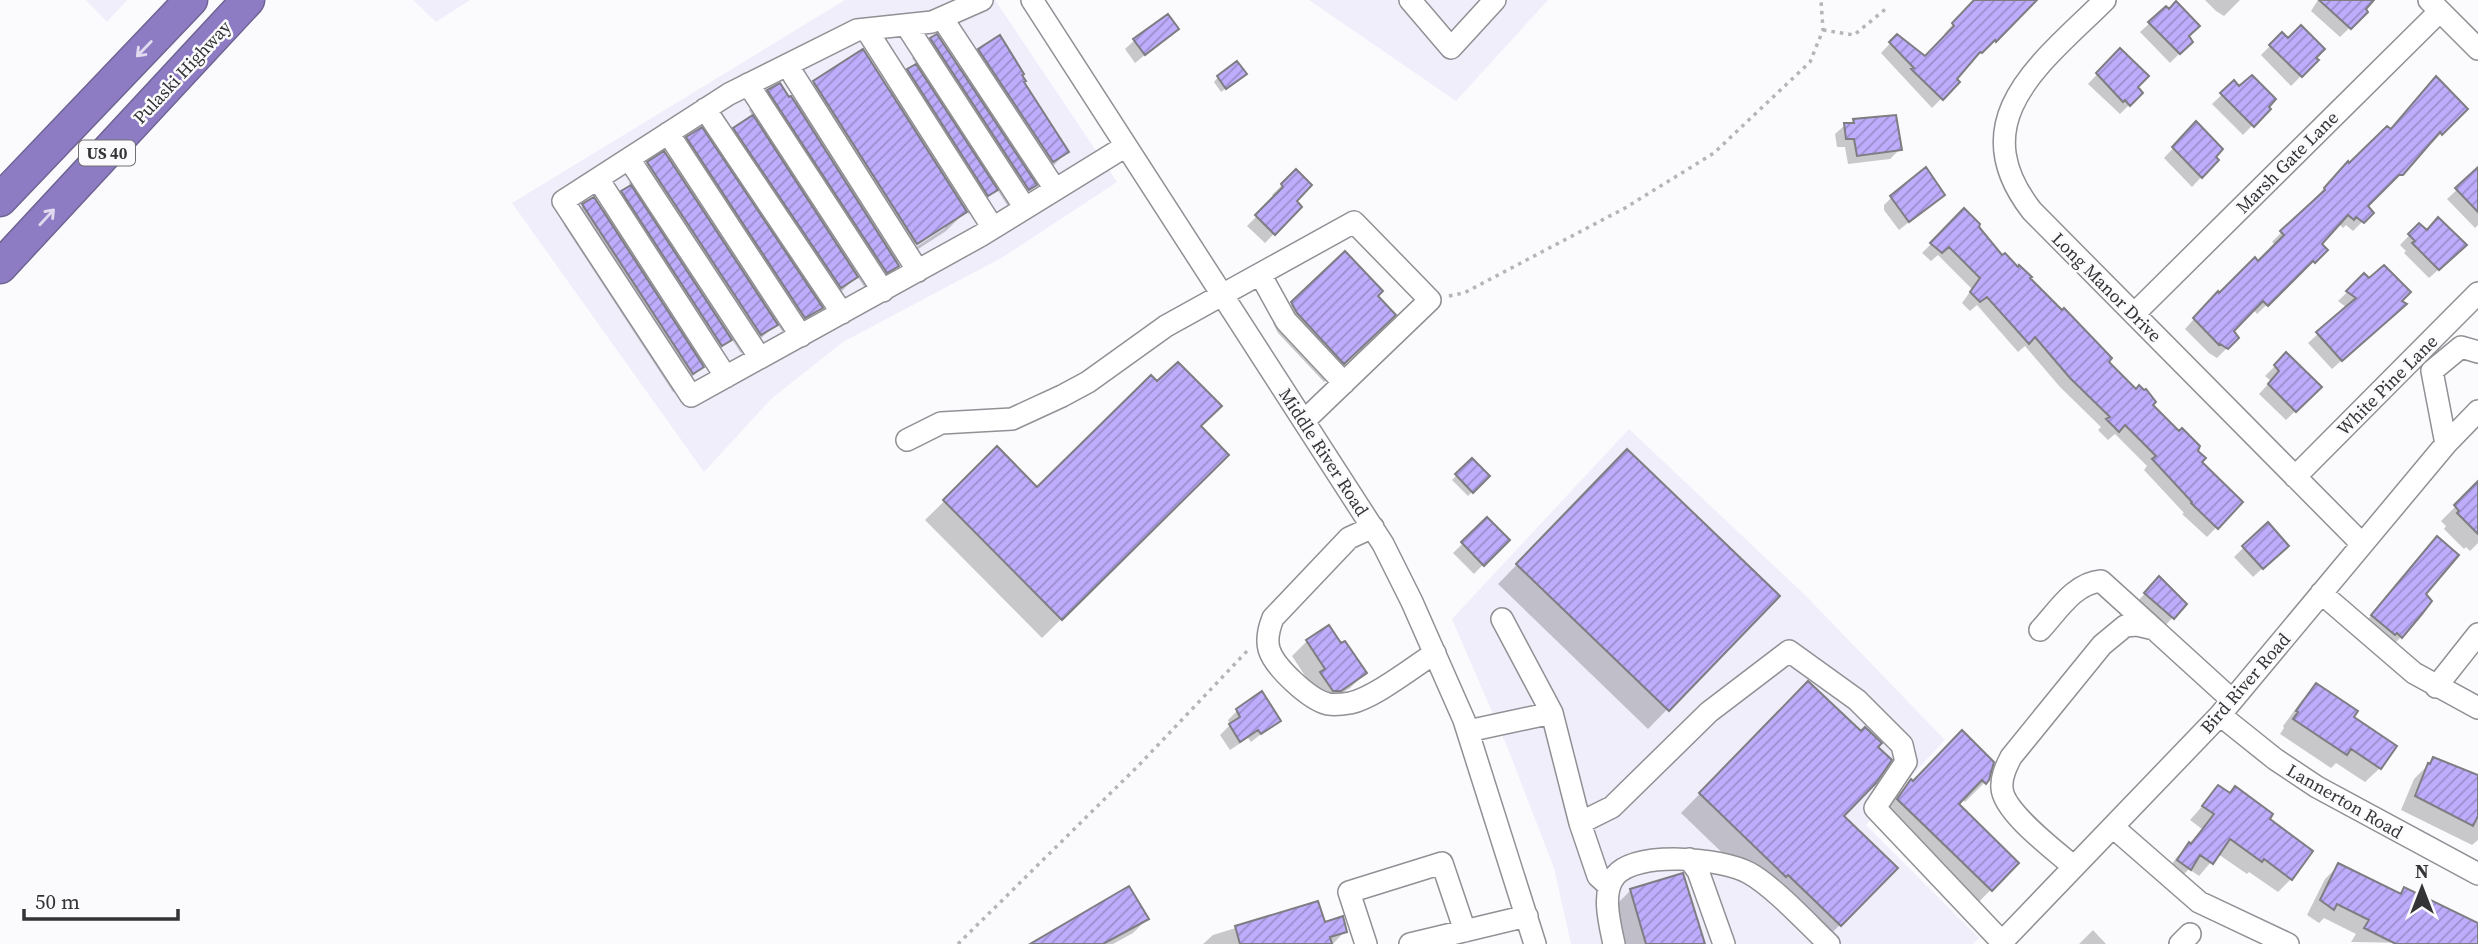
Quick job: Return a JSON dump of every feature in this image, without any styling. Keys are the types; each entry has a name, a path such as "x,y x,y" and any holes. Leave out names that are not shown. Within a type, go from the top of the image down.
{"highway":[{"name":"US 40","path":"0,201 191,0"},
{"name":"Pulaski Highway","path":"0,267 248,0"}],"street":[{"path":"982,0 932,22 857,30 748,84 705,109 563,201 691,396 993,228 1126,146"},
{"name":"Middle River Road","path":"1032,0 1373,527 1435,653 1468,731 1535,944"},
{"path":"1410,0 1451,48 1495,0"},
{"name":"Long Manor Drive","path":"2105,0 2030,75 2017,93 2005,135 2011,177 2032,211 2362,544"},
{"path":"2435,5 2478,49"},
{"name":"Marsh Gate Lane","path":"2134,314 2435,5"},
{"path":"942,18 1055,190"},
{"path":"906,25 1025,208"},
{"path":"866,29 993,228"},
{"path":"786,65 918,271"},
{"path":"748,84 883,291"},
{"path":"705,109 842,313"},
{"path":"668,134 801,336"},
{"path":"629,159 760,358"},
{"path":"598,179 726,377"},
{"path":"907,440 942,423 1012,419 1088,382 1166,326 1354,222 1430,300 1304,421"},
{"path":"1260,274 1286,321 1343,383"},
{"name":"White Pine Lane","path":"2295,477 2478,293"},
{"path":"2446,444 2432,371 2461,347 2478,352"},
{"name":"Bird River Road","path":"2001,943 2226,708 2446,444 2478,411"},
{"path":"1373,527 1349,538 1273,618 1268,629 1269,650 1275,663 1290,678 1327,704 1348,704 1362,699 1435,653"},
{"name":"Lannerton Road","path":"2040,630 2078,589 2087,582 2101,581 2154,629 2275,759 2317,787 2478,874"},
{"path":"2321,593 2402,664 2437,687 2478,708"},
{"path":"1502,619 1552,713 1580,823 1598,876 1609,886"},
{"path":"2074,867 2004,800 2004,772 2011,757 2108,640 2125,626 2137,625 2154,629"},
{"path":"2437,687 2478,634"},
{"path":"1580,823 1612,807 1709,712 1789,651 1857,700 1902,745 1906,762 1875,808 2001,943"},
{"path":"1468,731 1552,713"},
{"path":"2113,827 2199,902 2288,944"},
{"path":"1689,859 1698,871 1724,944"},
{"path":"1614,944 1608,909 1609,886 1615,875 1632,865 1656,860 1689,859 1726,864 1750,873 1829,944"},
{"path":"1366,944 1349,892 1443,863 1465,931"},
{"path":"1410,944 1527,916"}],"path":[{"path":"1430,300 1464,293 1625,208 1714,153 1810,62 1823,30 1821,0"},
{"path":"1823,30 1854,35 1888,7"},
{"path":"958,944 1139,765 1268,629"}],"shaded area":[{"path":"86,0 127,0 107,22"},
{"path":"413,0 470,0 436,22"},
{"path":"845,0 995,0 1117,182 1003,257 843,342 771,399 704,472 512,203"},
{"path":"1309,0 1548,0 1456,101"},
{"path":"1629,429 1806,596 1945,740 1866,825 1979,938 1973,944 1571,944 1554,868 1508,749 1452,619"}],"building":[{"path":"1974,0 2037,0 1996,42 1995,40 1980,52 1957,79 1960,82 1943,100 1911,69 1914,68 1889,42 1897,34 1925,56"},
{"path":"2319,0 2374,0 2366,9 2368,12 2351,29"},
{"path":"2176,1 2200,26 2189,36 2193,42 2180,54 2148,22 2166,6 2169,9"},
{"path":"1168,14 1179,29 1145,55 1133,39"},
{"path":"2301,25 2325,49 2316,58 2319,60 2302,77 2269,45 2282,32 2288,38"},
{"path":"937,34 1037,185 1029,190 930,38"},
{"path":"1000,35 1024,74 1024,82 1069,152 1053,162 978,49"},
{"path":"2120,48 2149,76 2138,87 2143,93 2130,106 2096,73"},
{"path":"863,49 967,212 917,244 813,81"},
{"path":"1237,61 1247,74 1226,89 1217,76"},
{"path":"916,64 998,190 988,196 907,69"},
{"path":"2252,75 2276,99 2269,107 2271,109 2254,127 2220,93 2234,80 2239,86"},
{"path":"2436,76 2468,109 2442,135 2440,132 2403,175 2399,175 2368,206 2374,213 2364,223 2348,215 2322,244 2328,250 2315,263 2313,261 2268,306 2263,301 2234,331 2239,338 2228,349 2219,345 2193,318 2255,257 2258,261 2284,235 2280,231 2325,190 2348,161 2349,163 2387,126 2391,129"},
{"path":"780,83 789,97 791,96 899,266 887,273 767,90"},
{"path":"753,115 858,277 841,288 733,128"},
{"path":"1896,115 1902,150 1857,156 1854,139 1846,139 1844,123 1854,123 1853,119"},
{"path":"2196,121 2223,149 2216,157 2219,160 2202,178 2172,147"},
{"path":"702,127 823,308 805,318 686,137"},
{"path":"664,151 778,325 761,335 647,162"},
{"path":"1926,167 1945,195 1909,222 1890,196"},
{"path":"2478,167 2478,212 2455,188"},
{"path":"1296,169 1312,185 1297,201 1302,207 1275,235 1255,215 1283,187 1281,184"},
{"path":"631,185 732,340 722,346 621,191"},
{"path":"594,197 704,367 693,374 582,204"},
{"path":"1964,208 1980,224 1979,227 2002,255 2005,253 2032,277 2030,278 2062,310 2064,308 2112,358 2109,362 2136,389 2139,385 2146,389 2156,402 2153,405 2179,431 2182,428 2200,446 2198,451 2206,458 2202,462 2243,502 2218,529 2152,459 2156,456 2125,425 2119,432 2106,419 2110,417 2070,378 2035,337 2029,344 1987,297 1980,302 1970,292 1980,278 1949,247 1942,253 1930,243"},
{"path":"2438,217 2467,245 2439,270 2412,243 2415,241 2408,234 2419,223 2427,230"},
{"path":"1345,251 1383,291 1378,296 1396,315 1344,364 1297,313 1291,302"},
{"path":"2384,265 2411,292 2402,301 2407,304 2342,361 2316,332 2356,298 2346,291 2364,273 2369,278"},
{"path":"2286,352 2322,387 2296,412 2268,384 2279,371 2274,365"},
{"path":"1178,362 1222,406 1201,426 1229,455 1062,620 943,500 997,446 1037,487 1151,375 1157,381"},
{"path":"1627,449 1780,596 1669,711 1516,564"},
{"path":"1472,458 1490,476 1473,493 1455,474"},
{"path":"2478,481 2478,534 2457,513 2459,511 2454,505"},
{"path":"1487,517 1510,540 1484,566 1461,542"},
{"path":"2268,522 2289,546 2263,569 2242,546"},
{"path":"2437,536 2459,555 2426,594 2432,601 2402,638 2371,615"},
{"path":"2159,576 2187,604 2174,619 2144,593"},
{"path":"1329,625 1341,643 1345,641 1367,673 1341,691 1333,691 1320,672 1325,669 1306,640"},
{"path":"1808,681 1861,731 1865,727 1882,743 1878,747 1892,760 1876,783 1844,816 1898,868 1841,926 1699,793"},
{"path":"2316,683 2358,711 2354,717 2397,746 2381,769 2351,749 2347,755 2293,719"},
{"path":"1262,691 1281,721 1261,734 1258,730 1240,742 1229,724 1240,717 1236,709"},
{"path":"1962,730 1994,762 1986,784 1982,780 1959,804 2019,863 1992,891 1897,799 1911,779 1913,781"},
{"path":"2433,757 2478,775 2478,816 2473,826 2415,796"},
{"path":"2218,785 2230,793 2235,786 2273,814 2270,819 2313,851 2292,880 2230,839 2213,864 2200,855 2191,870 2177,860 2214,814 2202,806"},
{"path":"2338,863 2401,894 2404,887 2478,923 2478,944 2396,944 2364,928 2369,920 2337,904 2334,910 2320,900"},
{"path":"1683,873 1705,944 1646,944 1630,889"},
{"path":"1129,886 1149,919 1103,944 1030,944"},
{"path":"1318,901 1325,922 1343,916 1347,932 1330,937 1332,944 1240,944 1235,926"}]}
